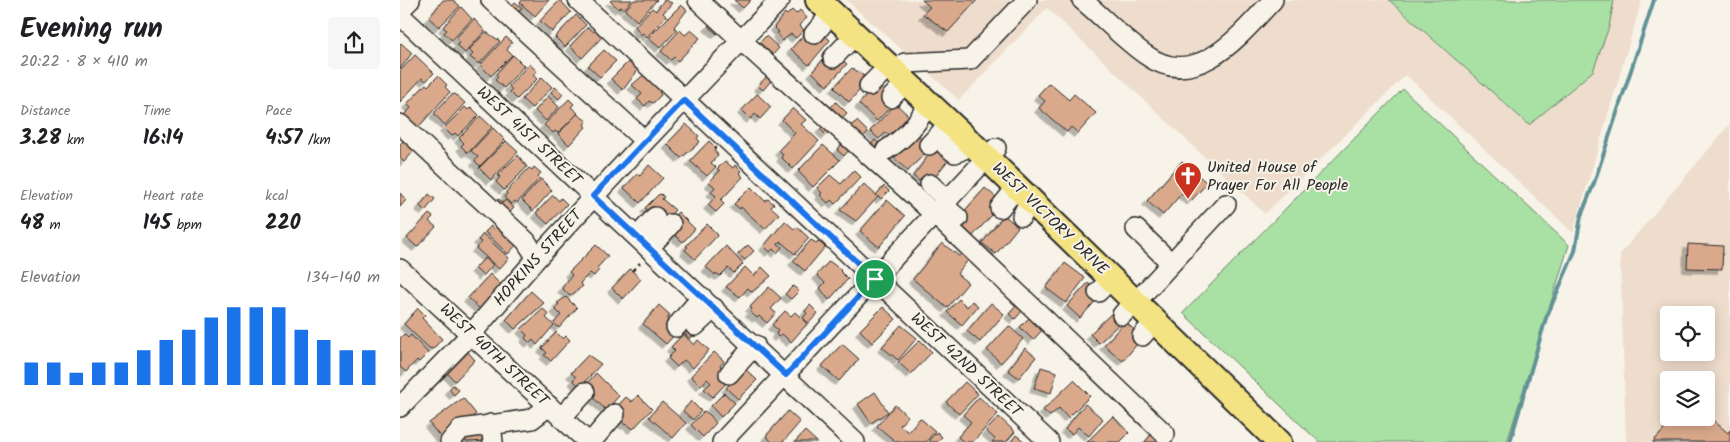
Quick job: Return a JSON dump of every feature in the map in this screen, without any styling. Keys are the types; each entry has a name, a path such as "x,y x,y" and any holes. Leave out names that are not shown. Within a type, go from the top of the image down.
{"main road":[{"name":"WEST VICTORY DRIVE","path":"829,4 898,77 992,153 1134,303 1298,442"},
{"name":"WEST VICTORY DRIVE","path":"829,4 855,34 898,77 959,131 992,153 1023,201 1071,247 1105,285 1134,303 1148,329 1279,442"}],"street":[{"path":"400,10 410,0"},
{"path":"491,0 645,141"},
{"name":"WEST 42ND STREET","path":"578,0 1049,442"},
{"path":"698,0 740,41 831,120 958,218"},
{"name":"HOPKINS STREET","path":"400,407 472,333 593,196 780,0"},
{"path":"869,86 970,60 1026,0"},
{"path":"1082,0 1146,55 1163,63 1181,66 1208,60 1227,48 1273,0"},
{"path":"814,34 829,4"},
{"name":"WEST 41ST STREET","path":"400,15 759,349 855,442"},
{"path":"833,58 855,34"},
{"path":"886,150 894,145 920,119 928,103"},
{"path":"400,124 526,241 537,258"},
{"path":"929,145 959,131"},
{"path":"722,442 992,153"},
{"path":"930,184 942,207 986,254 1165,434"},
{"path":"1000,208 1023,201"},
{"path":"1134,303 1226,204"},
{"path":"643,242 663,220"},
{"path":"1136,229 1171,263"},
{"name":"WEST 40TH STREET","path":"402,273 472,333 590,442"},
{"path":"695,326 708,303"},
{"path":"676,327 708,303"},
{"path":"738,372 759,349"},
{"path":"450,442 461,428 492,433 555,411 585,392"},
{"path":"590,442 615,414"}],"shaded area":[{"path":"846,0 1642,0 1573,233 1406,75 1265,214 1047,8 959,100"},
{"path":"1730,124 1730,442 1626,442 1620,254"}],"green space":[{"path":"1389,0 1614,0 1609,27 1593,71 1529,125"},
{"path":"1403,89 1569,245 1507,442 1319,442 1183,313"}],"building":[{"path":"443,0 453,0 460,6 439,27 429,18"},
{"path":"522,0 549,0 535,16 520,3"},
{"path":"560,0 571,12 552,32 540,21"},
{"path":"632,0 624,9 621,7 619,9 610,1"},
{"path":"634,0 657,0 637,21 625,10"},
{"path":"664,0 672,3 663,13 666,16 647,37 643,33 641,35 635,26 652,8 656,11"},
{"path":"734,0 751,0 743,8"},
{"path":"922,0 977,0 948,32 923,14 930,7"},
{"path":"515,2 522,8 517,13 511,7"},
{"path":"681,5 687,10 674,27 677,30 660,48 648,38"},
{"path":"461,7 472,19 452,40 444,33 447,30 443,27"},
{"path":"792,10 796,14 800,10 807,18 799,25 804,30 796,38 791,34 782,41 777,33 779,32 774,27 785,13 787,15"},
{"path":"576,15 586,25 565,47 555,37"},
{"path":"474,19 485,31 465,53 457,45 460,42 456,38"},
{"path":"714,20 723,28 717,34 708,26"},
{"path":"588,27 594,32 596,30 603,36 582,58 570,46"},
{"path":"809,29 820,31 830,40 809,65 791,49"},
{"path":"680,30 685,35 691,30 700,38 678,61 674,57 671,60 661,51"},
{"path":"486,32 500,41 479,64 470,57 473,54 469,50"},
{"path":"766,36 779,48 770,58 756,46"},
{"path":"506,37 512,42 507,50 512,55 491,76 481,66 482,63"},
{"path":"400,44 412,53 400,69"},
{"path":"604,50 616,61 600,77 588,66"},
{"path":"829,53 837,55 847,64 827,86 812,72"},
{"path":"415,55 434,73 426,81 422,78 400,102 400,71"},
{"path":"513,55 524,66 504,88 495,80 498,77 496,74"},
{"path":"629,61 638,70 623,90 611,79"},
{"path":"529,64 537,71 533,75 537,79 517,99 510,92 512,90 509,86"},
{"path":"852,68 864,76 862,77 867,82 849,102 834,87"},
{"path":"647,72 663,87 659,92 661,95 653,103 649,101 645,106 637,99 642,94 632,85"},
{"path":"438,76 447,85 445,87 450,92 414,132 400,119 411,108 407,104 426,84 428,86"},
{"path":"767,76 771,81 763,90 758,86"},
{"path":"542,77 552,87 532,108 522,99"},
{"path":"1049,83 1069,100 1074,94 1096,113 1078,133 1071,127 1067,132 1039,108 1045,101 1038,95"},
{"path":"876,84 895,102 877,121 859,104"},
{"path":"555,87 563,94 559,99 551,92"},
{"path":"455,94 465,103 445,125 435,115 435,112 451,95"},
{"path":"757,94 771,107 760,119 755,114 751,119 742,110"},
{"path":"548,96 559,107 546,121 535,111"},
{"path":"569,99 574,104 571,107 578,113 558,133 555,131 553,133 544,125"},
{"path":"836,102 847,113 837,123 826,112"},
{"path":"896,104 909,116 895,141 886,132 879,139 870,131"},
{"path":"465,107 468,110 471,107 479,115 458,136 455,133 452,136 444,128"},
{"path":"793,108 806,120 801,124 819,141 793,169 781,157 783,155 779,150 795,133 782,120"},
{"path":"577,114 587,121 584,125 586,127 569,145 558,134"},
{"path":"480,116 492,127 468,153 461,146 464,143 459,138"},
{"path":"857,121 868,132 858,142 850,126"},
{"path":"686,124 699,136 697,138 700,142 681,158 667,144"},
{"path":"825,124 831,130 826,135 820,129"},
{"path":"493,128 505,140 480,166 475,161 478,157 471,151"},
{"path":"914,131 931,147 908,171 891,155"},
{"path":"875,140 888,151 866,150"},
{"path":"403,141 414,151 404,162 400,158 400,144"},
{"path":"506,141 518,152 491,180 479,168"},
{"path":"709,141 716,148 714,150 718,155 711,163 716,167 707,176 690,161"},
{"path":"843,143 850,149 844,156 837,150"},
{"path":"823,145 840,160 813,187 798,171"},
{"path":"934,148 949,159 927,187 913,176"},
{"path":"518,155 527,167 504,190 496,182 500,177 498,175"},
{"path":"725,161 733,168 735,165 741,171 739,173 743,177 721,200 724,204 716,212 708,205 716,196 711,192 715,187 709,182 720,171 717,169"},
{"path":"1182,161 1207,183 1191,201 1182,193 1163,215 1147,201"},
{"path":"649,165 663,178 640,203 624,188 637,174 640,176"},
{"path":"534,167 541,173 538,176 540,178 517,203 515,201 511,204 504,197 507,194 506,192 529,168 532,170"},
{"path":"854,170 861,177 835,204 831,200 828,203 820,195 822,193 817,188 830,175 841,184"},
{"path":"541,179 552,190 533,211 522,200"},
{"path":"864,184 878,197 856,221 840,210"},
{"path":"884,186 889,191 881,199 876,195"},
{"path":"751,187 765,201 768,199 774,204 771,207 779,214 765,229 741,207 740,209 734,204"},
{"path":"985,188 1003,203 970,239 953,224"},
{"path":"400,193 406,200 400,207"},
{"path":"429,194 435,199 425,211 420,206"},
{"path":"661,194 664,197 662,199 675,210 662,224 645,208"},
{"path":"553,195 559,201 561,198 567,204 548,224 536,213"},
{"path":"499,199 503,203 505,200 514,208 506,216 493,204"},
{"path":"887,200 905,216 879,247 860,231"},
{"path":"678,212 695,229 683,242 669,230 669,222"},
{"path":"429,214 433,217 429,221 436,227 417,247 407,238"},
{"path":"1004,215 1018,227 996,254 982,243"},
{"path":"785,221 794,229 797,227 809,238 795,254 780,241 778,244 782,247 777,253 773,249 770,252 764,246"},
{"path":"498,224 518,243 508,254 485,232 491,226 493,229"},
{"path":"707,224 718,235 695,259 685,250 688,247 686,246"},
{"path":"483,234 509,258 499,269 476,248 481,242 478,240"},
{"path":"811,240 816,243 818,241 825,247 805,271 793,261"},
{"path":"942,243 959,256 962,253 969,259 957,274 968,283 947,308 913,279"},
{"path":"1688,244 1723,246 1722,269 1687,268"},
{"path":"596,245 608,256 597,268 599,270 594,276 590,273 580,283 583,286 570,296 562,288 572,275 569,272"},
{"path":"748,245 754,251 745,260 738,254"},
{"path":"726,246 743,264 734,273 728,268 720,276 716,273 715,275 706,267"},
{"path":"485,258 493,265 483,276 475,268"},
{"path":"829,261 841,270 848,279 829,300 820,288 825,283 817,275"},
{"path":"1065,263 1085,278 1066,303 1046,288"},
{"path":"745,267 754,276 762,267 771,276 752,292 748,288 740,297 726,287"},
{"path":"630,269 641,279 623,299 612,288"},
{"path":"490,274 503,287 480,309 468,298"},
{"path":"1088,283 1101,295 1080,318 1067,306"},
{"path":"793,286 799,291 791,299 785,294"},
{"path":"769,287 781,298 771,309 776,313 767,323 759,316 757,318 750,312 752,309 750,307"},
{"path":"531,291 544,303 515,329 506,320"},
{"path":"566,297 577,308 559,328 554,323 561,315 555,309 559,304 557,303"},
{"path":"959,299 967,307 972,301 978,306 962,325 947,312"},
{"path":"991,303 1004,314 980,342 967,331"},
{"path":"1018,304 1023,310 1015,319 1009,314"},
{"path":"659,305 670,315 667,319 679,330 666,344 643,324"},
{"path":"810,305 818,313 809,323 803,318 807,313 805,311"},
{"path":"883,307 896,319 872,343 860,330"},
{"path":"418,308 425,315 422,318 442,339 433,349 429,348 404,324"},
{"path":"543,309 549,314 546,318 554,325 537,345 533,340 530,343 525,338 527,335 521,329"},
{"path":"1116,309 1125,318 1099,343 1090,334"},
{"path":"785,311 791,316 795,312 807,324 791,342 782,334 778,337 776,334 778,330 772,325"},
{"path":"1032,315 1045,327 1033,340 1020,327"},
{"path":"690,322 698,330 690,339 682,331"},
{"path":"1125,322 1143,337 1123,361 1104,345"},
{"path":"901,325 917,338 898,360 882,347"},
{"path":"1009,326 1023,339 1001,363 987,350"},
{"path":"556,332 563,339 566,336 570,340 551,361 544,355 547,353 542,348"},
{"path":"404,334 408,338 411,335 428,353 419,362 417,360 406,372 400,367 400,338"},
{"path":"683,334 694,345 698,340 709,350 693,368 684,360 677,367 668,358 675,351 671,347"},
{"path":"920,340 932,352 911,374 898,362"},
{"path":"842,344 859,359 839,381 822,366"},
{"path":"1025,348 1036,357 1019,378 1008,370"},
{"path":"461,350 465,354 468,352 475,360 455,381 443,369"},
{"path":"714,352 724,361 720,366 732,377 713,397 704,389 711,383 707,379 701,386 691,376"},
{"path":"588,355 601,364 580,387 573,380 576,377 571,373"},
{"path":"1041,367 1057,372 1051,393 1034,388"},
{"path":"744,368 757,380 738,399 726,388"},
{"path":"596,373 619,396 606,410 583,388"},
{"path":"1074,380 1090,396 1068,418 1059,408 1050,416 1043,410"},
{"path":"965,382 978,394 959,414 946,402"},
{"path":"453,385 459,390 454,395 449,389"},
{"path":"875,392 888,412 871,423 858,404"},
{"path":"724,393 735,403 721,417 711,406"},
{"path":"638,395 652,409 633,429 627,424 625,425 613,411 626,397 632,402"},
{"path":"979,397 998,414 973,442 964,442 958,437 971,422 963,415"},
{"path":"463,398 476,414 442,439 429,423"},
{"path":"691,401 701,411 693,420 683,411"},
{"path":"662,402 686,423 673,438 649,417"},
{"path":"1085,404 1103,419 1089,436 1078,427 1072,434 1065,429"},
{"path":"895,405 908,416 900,425 908,432 920,418 935,431 926,442 896,442 877,426"},
{"path":"704,411 716,423 703,437 691,425"},
{"path":"788,411 800,422 783,442 772,442 766,436"},
{"path":"1113,416 1129,433 1120,442 1087,442"},
{"path":"999,417 1015,432 1006,442 992,442 995,439 986,431"},
{"path":"1715,422 1728,433 1730,430 1730,442 1653,442 1668,426 1715,426"},
{"path":"486,428 488,441 466,442 465,431"},
{"path":"805,431 817,442 795,442"},
{"path":"1154,431 1162,439 1160,442 1145,442"},
{"path":"937,432 942,437 937,442 931,442 929,440"},
{"path":"1016,435 1025,442 1011,442"}],"waterway":[{"path":"1510,442 1546,318 1575,251 1581,216 1594,183 1654,0"}],"place":[{"name":"United House of Prayer For All People","path":"1188,200"}],"route":[{"path":"684,100 875,279 786,375 593,196 684,100"}]}
